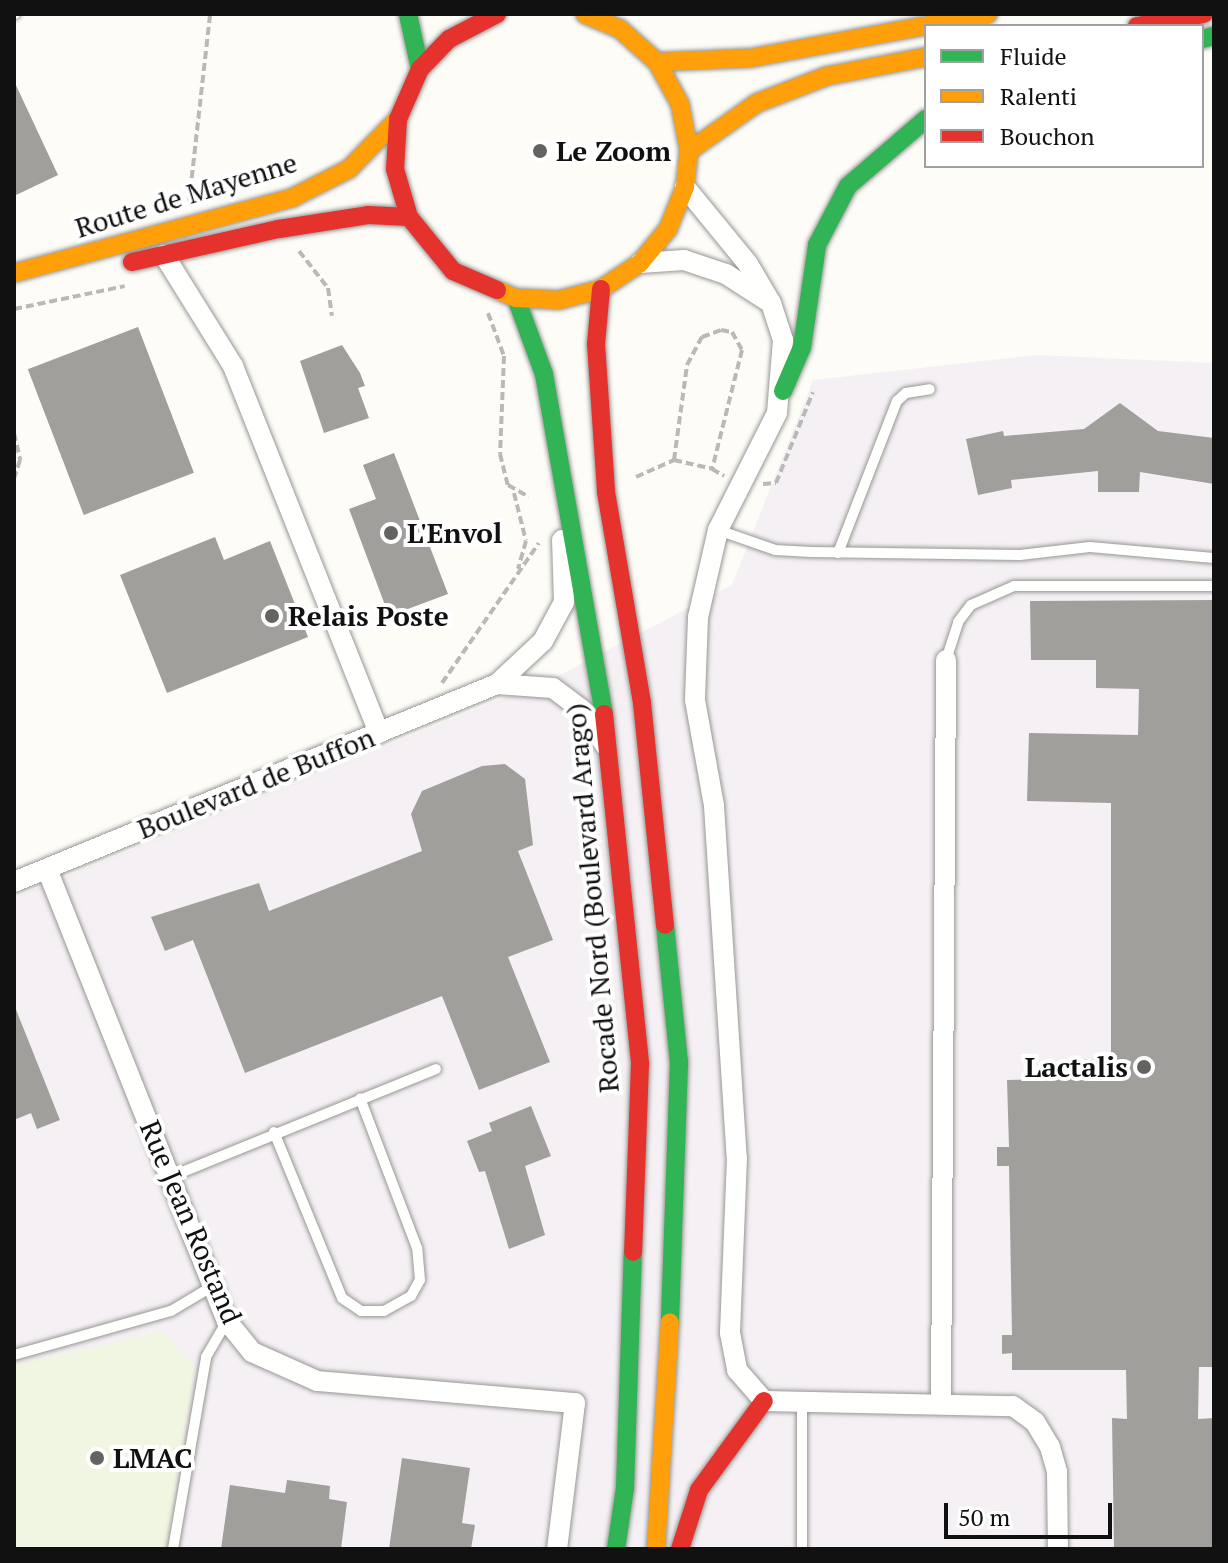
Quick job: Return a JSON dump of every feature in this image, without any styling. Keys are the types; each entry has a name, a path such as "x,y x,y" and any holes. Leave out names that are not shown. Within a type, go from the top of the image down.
{"main road":[{"path":"408,14 420,69"},
{"path":"497,14 449,39 420,69 398,119 395,169 409,217 453,271 516,298 559,300 601,289 640,263 668,229 685,187 689,151 680,104 657,62 620,29 585,14"},
{"path":"657,62 751,58 910,21 988,14"},
{"path":"1148,24 1204,14"},
{"path":"689,151 757,103 827,76 924,57"},
{"name":"Route de Mayenne","path":"24,271 292,198 349,169 398,119"},
{"path":"783,391 802,347 817,245 848,186 924,121"},
{"name":"Route de Mayenne","path":"14,290 294,226 368,215 409,217"},
{"path":"601,289 596,344 606,492 642,703 679,1062 664,1492 656,1549"},
{"name":"Rocade Nord (Boulevard Arago)","path":"516,298 544,374 612,756 640,1064 625,1488 616,1549"},
{"path":"680,1549 699,1490 764,1401"}],"street":[{"path":"685,187 771,303 783,340 783,391 718,530 698,617 695,700 714,806 737,1158 730,1333 737,1370 764,1401 941,1401 1013,1406 1035,1422 1057,1472 1058,1549"},
{"path":"164,255 233,366 379,733"},
{"path":"14,260 24,271"},
{"path":"640,263 684,260 726,274 771,303"},
{"path":"497,684 543,641 564,602 560,456"},
{"path":"941,1401 946,660"},
{"path":"497,684 553,688 581,709 612,756"},
{"name":"Boulevard de Buffon","path":"14,882 497,684"},
{"name":"Rue Jean Rostand","path":"47,869 227,1321 252,1352 317,1381 575,1403 557,1549"}],"lane":[{"path":"838,553 897,401 906,393 930,389"},
{"path":"718,530 775,550 1020,555 1090,547 1214,558"},
{"path":"946,660 958,622 971,605 1014,586 1214,586"},
{"path":"170,1177 274,1132 436,1069"},
{"path":"274,1132 342,1298 361,1311 384,1311 411,1296 420,1280 417,1248 360,1098"},
{"path":"14,1355 171,1311 213,1286"},
{"path":"173,1549 206,1357 227,1321"},
{"path":"802,1401 802,1549"}],"path":[{"path":"188,209 210,14"},
{"path":"299,251 328,288 332,316"},
{"path":"503,327 486,307 504,356 500,454 526,541 518,572"},
{"path":"674,460 687,365 702,337 721,330 732,332 742,350 712,469"},
{"path":"14,433 20,460 14,478"},
{"path":"636,477 674,460 712,469 721,475"},
{"path":"513,491 529,497"},
{"path":"430,688 444,682 540,534"}],"shaded area":[{"path":"1035,355 1214,363 1214,1549 14,1549 14,898 560,675 732,585 813,380"}],"green space":[{"name":"LMAC","path":"163,1331 195,1368 166,1549 14,1549 14,1365"}],"building":[{"path":"14,81 58,175 14,196"},
{"path":"138,327 194,473 84,515 28,369"},
{"path":"342,345 365,386 358,388 369,418 324,433 300,361"},
{"path":"1120,403 1158,431 1214,438 1214,484 1140,472 1139,492 1098,492 1098,471 1011,480 1012,488 978,495 966,439 1003,431 1004,436 1084,429"},
{"name":"L'Envol","path":"394,453 448,594 389,616 349,509 376,499 363,465"},
{"path":"215,537 224,560 270,541 308,637 167,693 120,575"},
{"name":"Lactalis","path":"1214,600 1214,1367 1199,1367 1198,1419 1214,1418 1214,1549 1114,1549 1112,1418 1127,1419 1126,1370 1012,1370 1012,1353 1002,1354 1002,1335 1012,1335 1009,1166 997,1166 997,1147 1009,1147 1007,1080 1064,1079 1075,1075 1074,1059 1111,1059 1111,803 1027,801 1029,733 1138,735 1139,689 1096,688 1096,660 1031,660 1030,601"},
{"path":"505,764 525,779 533,845 518,851 553,940 508,957 550,1062 479,1090 442,996 245,1073 193,940 165,951 151,917 259,883 269,911 422,851 411,814 422,791 482,766"},
{"path":"15,1007 60,1120 37,1129 31,1113 14,1120"},
{"path":"531,1106 551,1156 525,1166 545,1235 509,1249 485,1171 479,1172 467,1141 492,1131 489,1123"},
{"path":"402,1458 470,1468 462,1523 475,1525 471,1549 389,1549"},
{"path":"287,1480 330,1486 329,1499 347,1502 341,1549 221,1549 230,1485 285,1493"}],"traffic: fast":[{"path":"408,14 420,69"},
{"path":"1204,38 1214,36"},
{"path":"783,391 802,347 817,245 848,186 924,121"},
{"path":"516,298 544,374 604,714"},
{"path":"665,925 679,1062 670,1322"},
{"path":"616,1549 625,1488 633,1252"}],"traffic: slow":[{"path":"497,290 516,298 559,300 601,289 640,263 668,229 685,187 689,151 680,104 657,62 620,29 585,14"},
{"path":"934,24 988,14"},
{"path":"657,62 751,58 924,26"},
{"path":"689,151 757,103 827,76 924,57"},
{"path":"14,273 292,198 349,169 398,119"},
{"path":"656,1549 670,1322"}],"traffic: jam":[{"path":"497,14 449,39 420,69 398,119 395,169 409,217 453,271 497,290"},
{"path":"1148,24 1204,14"},
{"path":"132,262 279,229 368,215 409,217"},
{"path":"601,289 596,344 606,492 642,703 665,925"},
{"path":"604,714 640,1064 633,1252"},
{"path":"680,1549 699,1490 764,1401"}],"place":[{"name":"Le Zoom","path":"540,151"},
{"name":"L'Envol","path":"391,533"},
{"name":"Relais Poste","path":"272,616"},
{"name":"Lactalis","path":"1144,1067"},
{"name":"LMAC","path":"97,1458"}]}
